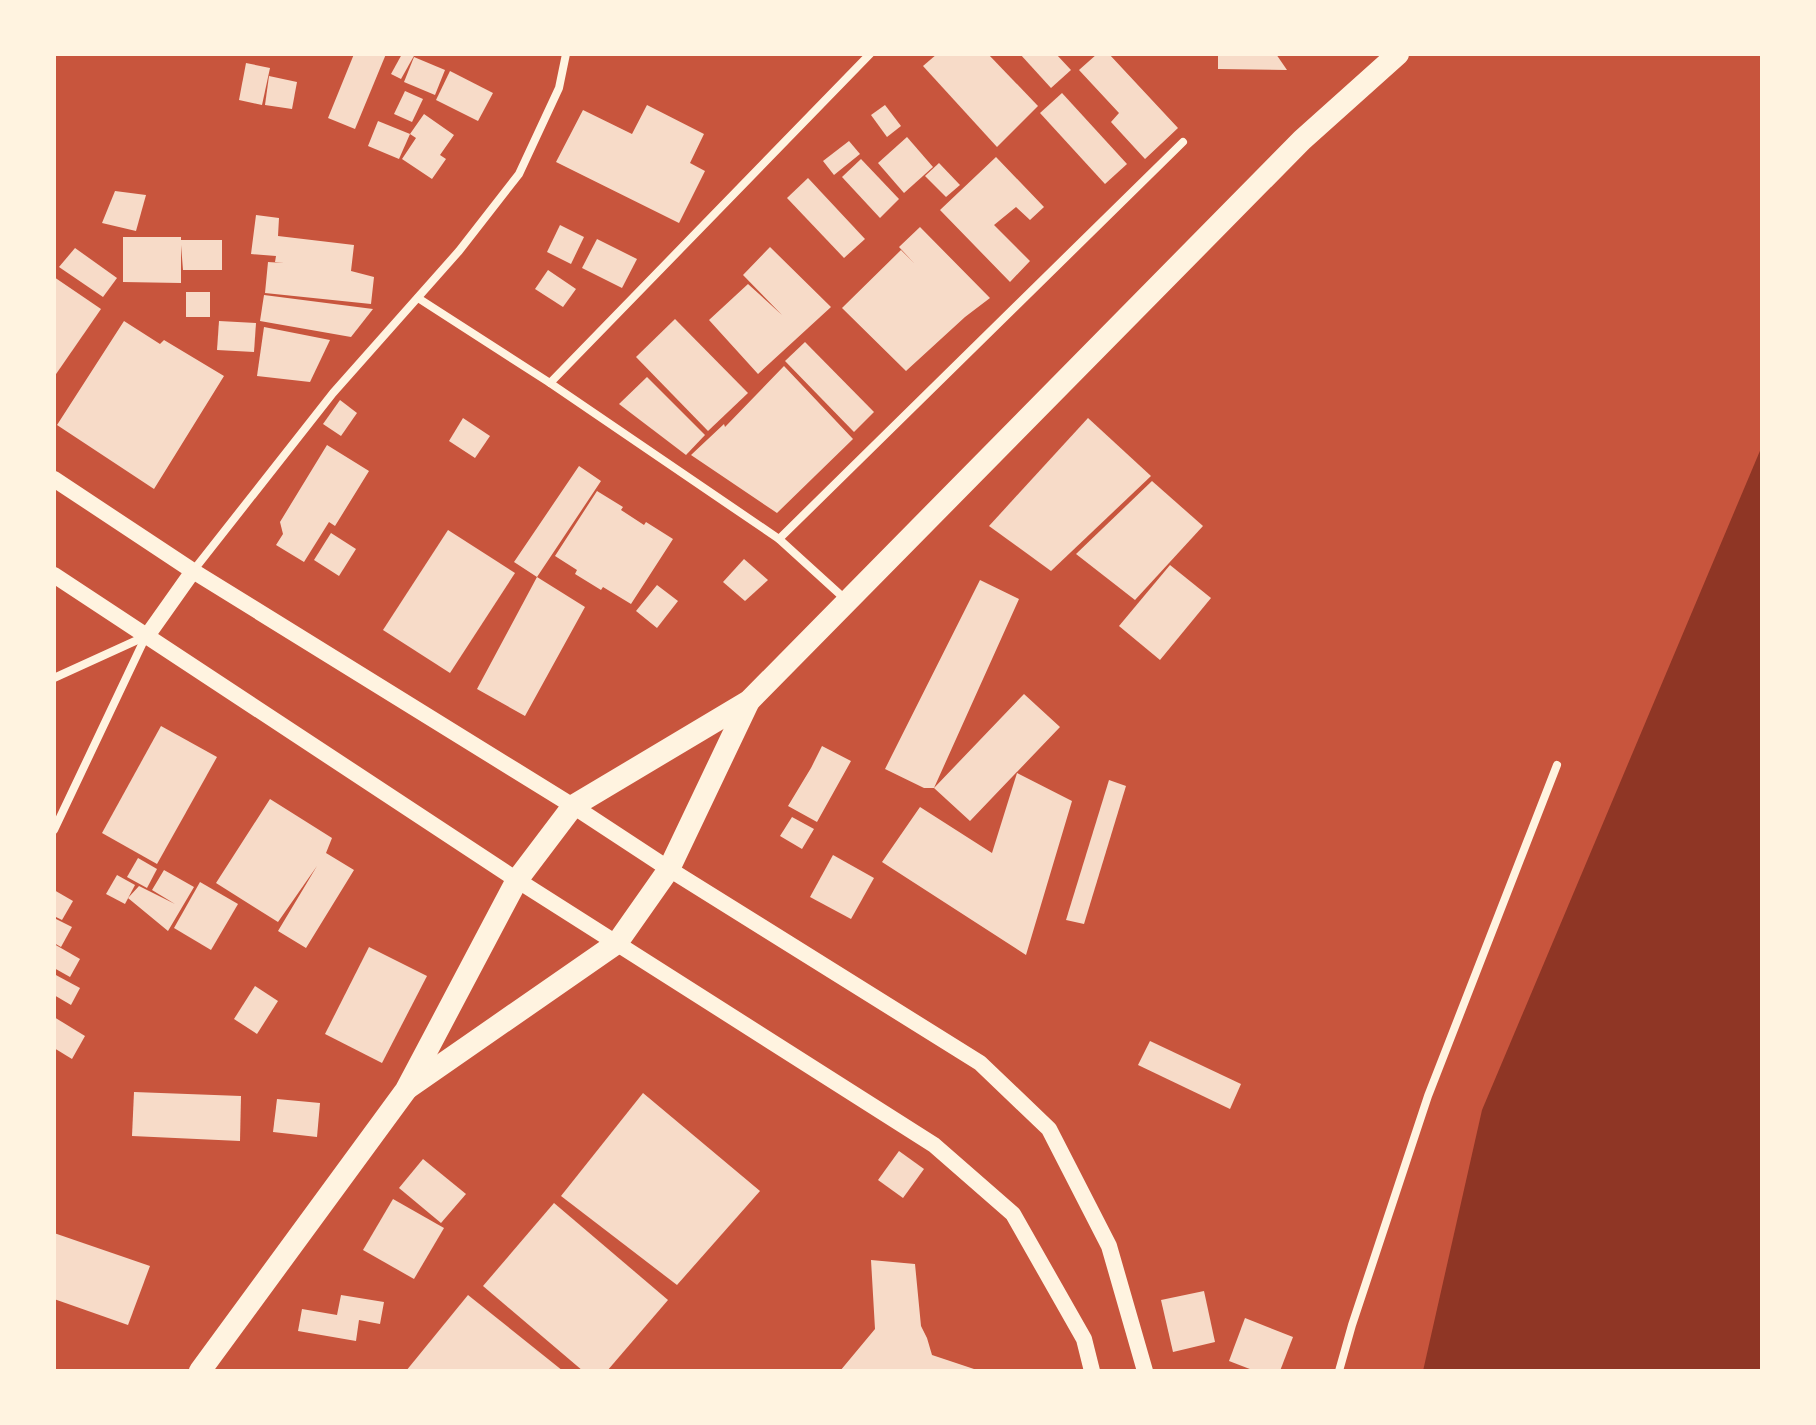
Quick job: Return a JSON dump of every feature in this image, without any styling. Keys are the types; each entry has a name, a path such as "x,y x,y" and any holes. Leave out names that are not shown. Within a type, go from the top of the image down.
{"highway":[{"path":"200,1371 406,1090 517,880 573,806 749,701 1302,140 1398,54"},
{"path":"406,1090 617,943 669,869 749,701"}],"main road":[{"path":"54,479 193,571 980,1063 1049,1129 1109,1246 1145,1371"},
{"path":"147,636 193,571"},
{"path":"54,575 517,880 934,1145 1013,1214 1084,1339 1092,1371"}],"street":[{"path":"193,571 333,393 478,228 519,174 559,88 566,54"},
{"path":"550,383 870,54"},
{"path":"779,539 1183,142"},
{"path":"418,298 550,383 779,539 848,602"},
{"path":"54,678 147,636"},
{"path":"54,830 147,636"},
{"path":"1339,1371 1428,1096 1557,765"}],"shaded area":[{"path":"1762,446 1762,1371 1423,1371 1482,1110"}],"building":[{"path":"354,54 386,54 355,129 328,118"},
{"path":"402,54 415,54 401,79 391,74"},
{"path":"937,54 988,54 1038,106 997,147 923,66"},
{"path":"1020,54 1056,54 1071,70 1051,88"},
{"path":"1097,54 1109,54 1178,128 1145,159 1111,122 1119,113 1079,70"},
{"path":"1218,54 1276,54 1287,70 1218,69"},
{"path":"414,57 445,70 435,95 404,82"},
{"path":"246,63 270,68 262,105 239,100"},
{"path":"450,71 493,93 478,121 436,100"},
{"path":"269,76 297,82 292,109 265,105"},
{"path":"405,91 423,99 412,122 394,114"},
{"path":"1062,93 1127,164 1105,184 1040,113"},
{"path":"647,105 704,134 690,163 705,171 679,223 556,162 583,110 632,134"},
{"path":"885,105 901,126 887,137 871,115"},
{"path":"424,114 454,135 440,155 446,159 432,179 402,159 416,138 410,134"},
{"path":"378,121 410,134 399,159 368,146"},
{"path":"907,137 933,167 904,193 878,163"},
{"path":"849,141 860,154 834,175 823,161"},
{"path":"996,157 1044,207 1030,220 1016,207 994,225 1030,261 1010,282 940,210"},
{"path":"861,159 899,199 880,218 842,177"},
{"path":"939,163 960,185 946,197 925,176"},
{"path":"808,178 865,239 844,258 787,198"},
{"path":"115,191 146,195 136,231 102,223"},
{"path":"256,215 279,218 278,236 354,245 351,271 374,277 371,304 265,293 268,262 284,263 275,262 276,256 251,254"},
{"path":"560,225 584,237 571,264 547,252"},
{"path":"920,227 990,298 906,371 842,308 901,250 914,263 899,247"},
{"path":"123,237 222,240 222,270 183,270 181,245 181,283 123,282"},
{"path":"597,239 637,259 622,288 582,268"},
{"path":"770,247 831,307 758,374 709,320 748,284 782,315 743,275"},
{"path":"75,248 117,278 103,297 59,267"},
{"path":"548,270 576,289 563,307 535,289"},
{"path":"54,277 101,309 54,377"},
{"path":"186,292 210,292 210,317 186,317"},
{"path":"264,295 373,309 351,337 260,321"},
{"path":"675,319 748,393 708,431 636,357"},
{"path":"124,321 160,344 164,340 224,376 154,489 57,425"},
{"path":"219,321 256,323 254,352 217,350"},
{"path":"264,327 330,340 310,382 257,376"},
{"path":"805,342 874,412 854,432 785,361"},
{"path":"784,366 853,439 777,513 691,455 724,424 725,427"},
{"path":"647,377 705,435 686,455 619,404"},
{"path":"340,400 357,413 341,436 323,424"},
{"path":"463,418 490,436 475,458 449,441"},
{"path":"1088,418 1151,476 1051,571 989,526"},
{"path":"327,445 369,471 335,526 329,522 304,562 276,545 283,534 280,522"},
{"path":"579,466 601,481 537,577 514,562"},
{"path":"1152,481 1203,526 1135,600 1076,554"},
{"path":"597,491 644,525 646,522 673,539 631,604 575,574 577,570 555,556"},
{"path":"448,530 515,573 450,673 383,630"},
{"path":"331,533 356,549 339,576 314,560"},
{"path":"744,559 768,580 745,601 723,582"},
{"path":"1170,565 1211,598 1160,660 1119,626"},
{"path":"537,577 585,607 525,716 477,689"},
{"path":"980,580 1019,599 934,788 924,788 885,769"},
{"path":"657,585 678,601 657,628 636,611"},
{"path":"1024,694 1060,727 970,821 934,788"},
{"path":"161,726 217,757 157,864 102,833"},
{"path":"822,746 851,761 817,822 788,806"},
{"path":"1017,773 1072,801 1026,955 882,862 920,807 992,853"},
{"path":"1109,780 1126,786 1084,924 1066,920"},
{"path":"270,799 332,838 326,853 354,870 306,948 278,931 317,866 278,922 216,883"},
{"path":"792,817 814,829 802,849 780,836"},
{"path":"833,855 874,878 851,919 810,897"},
{"path":"138,858 157,869 147,888 127,877"},
{"path":"164,870 194,887 168,931 128,898 139,886 175,904 152,890"},
{"path":"117,875 135,885 125,904 106,894"},
{"path":"200,882 238,904 211,950 174,928"},
{"path":"54,890 73,901 62,920 54,916"},
{"path":"54,918 72,927 61,947 54,943"},
{"path":"54,944 80,959 70,977 54,968"},
{"path":"369,947 427,976 382,1063 325,1034"},
{"path":"54,974 80,988 71,1005 54,995"},
{"path":"255,986 278,1001 257,1034 234,1019"},
{"path":"54,1017 85,1036 72,1059 54,1048"},
{"path":"1150,1041 1241,1084 1230,1109 1138,1065"},
{"path":"134,1092 241,1096 240,1141 132,1136"},
{"path":"643,1093 760,1191 677,1285 561,1196"},
{"path":"277,1099 320,1103 317,1137 273,1132"},
{"path":"899,1151 924,1169 903,1198 878,1180"},
{"path":"423,1159 466,1194 441,1223 399,1188"},
{"path":"393,1199 444,1228 414,1279 363,1250"},
{"path":"554,1203 668,1300 607,1371 583,1371 483,1286"},
{"path":"54,1233 150,1266 128,1325 54,1299"},
{"path":"871,1260 915,1264 921,1326 932,1355 980,1371 840,1371 875,1329"},
{"path":"1204,1291 1215,1342 1173,1352 1161,1300"},
{"path":"341,1295 384,1302 380,1324 359,1320 356,1341 298,1331 302,1309 337,1315"},
{"path":"468,1295 563,1371 406,1371"},
{"path":"1245,1318 1293,1337 1280,1371 1255,1371 1229,1361"}]}
